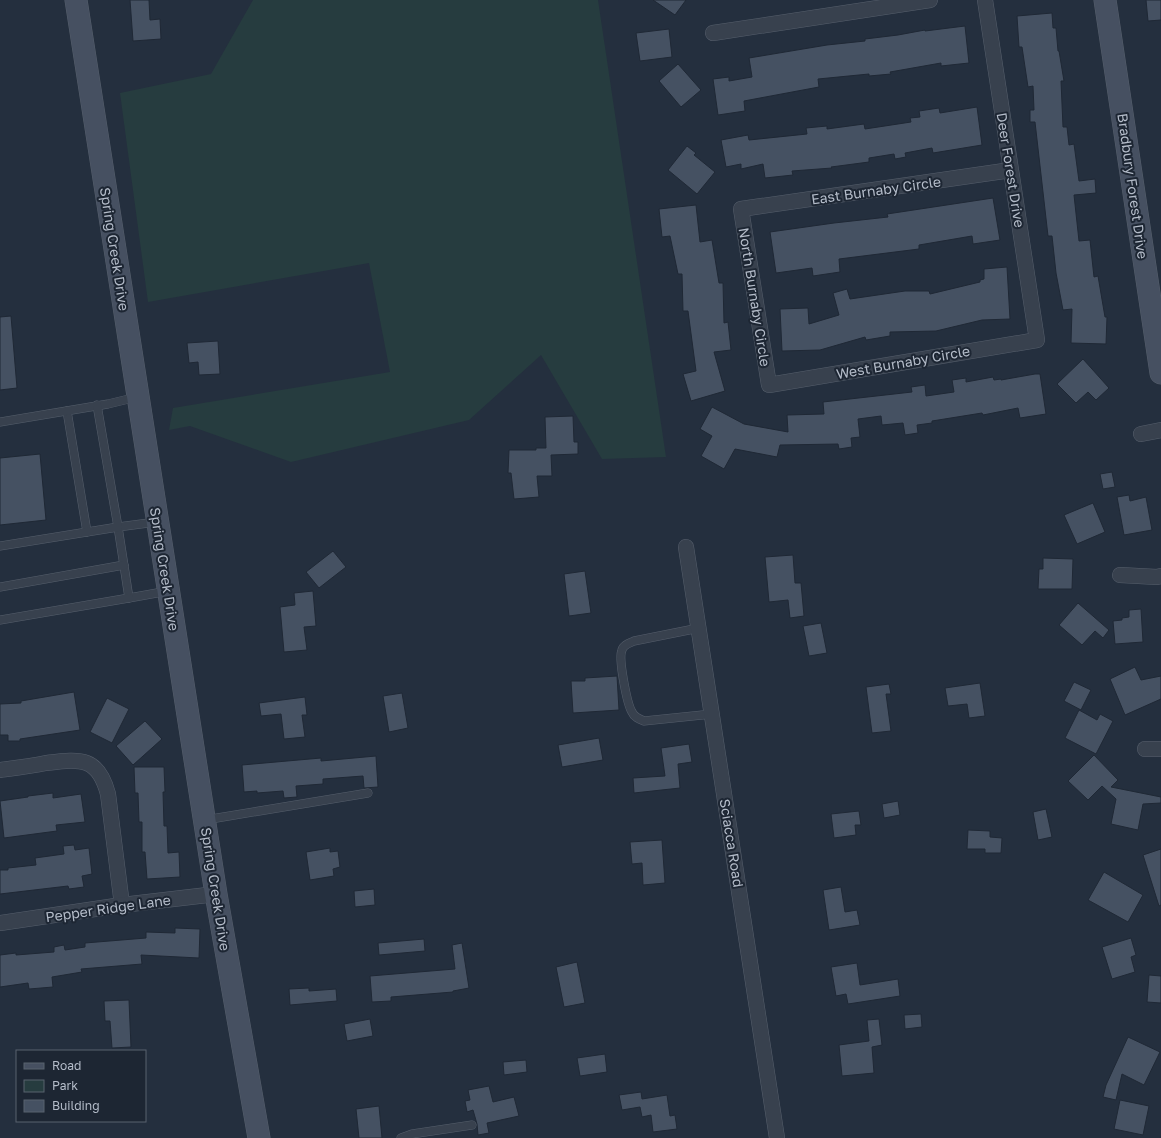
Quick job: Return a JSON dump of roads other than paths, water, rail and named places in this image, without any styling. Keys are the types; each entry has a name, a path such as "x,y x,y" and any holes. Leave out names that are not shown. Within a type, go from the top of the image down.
{"street":[{"name":"Spring Creek Drive","path":"76,0 204,821 259,1138"},
{"path":"713,33 930,0"},
{"name":"Deer Forest Drive","path":"985,0 1037,340"},
{"name":"Bradbury Forest Drive","path":"1106,0 1161,373"},
{"name":"East Burnaby Circle","path":"741,209 1011,170"},
{"name":"North Burnaby Circle","path":"741,209 769,385"},
{"name":"West Burnaby Circle","path":"769,385 1037,340"},
{"path":"1141,434 1161,430"},
{"name":"Sciacca Road","path":"686,547 777,1138"},
{"path":"1120,575 1161,576"},
{"path":"1145,748 1161,749"},
{"path":"0,770 66,760 79,760 93,766 105,783 108,794 122,905"},
{"name":"Pepper Ridge Lane","path":"0,923 122,905 216,894"}],"lane":[{"path":"0,422 97,406 138,396"},
{"path":"97,406 129,598"},
{"path":"67,411 87,532"},
{"path":"0,546 158,522"},
{"path":"0,587 124,565"},
{"path":"0,620 168,591"},
{"path":"699,628 634,641 626,645 622,650 621,658 625,686 632,713 637,718 644,721 712,714"},
{"path":"204,821 368,793"},
{"path":"401,1138 412,1134 472,1125"}]}
